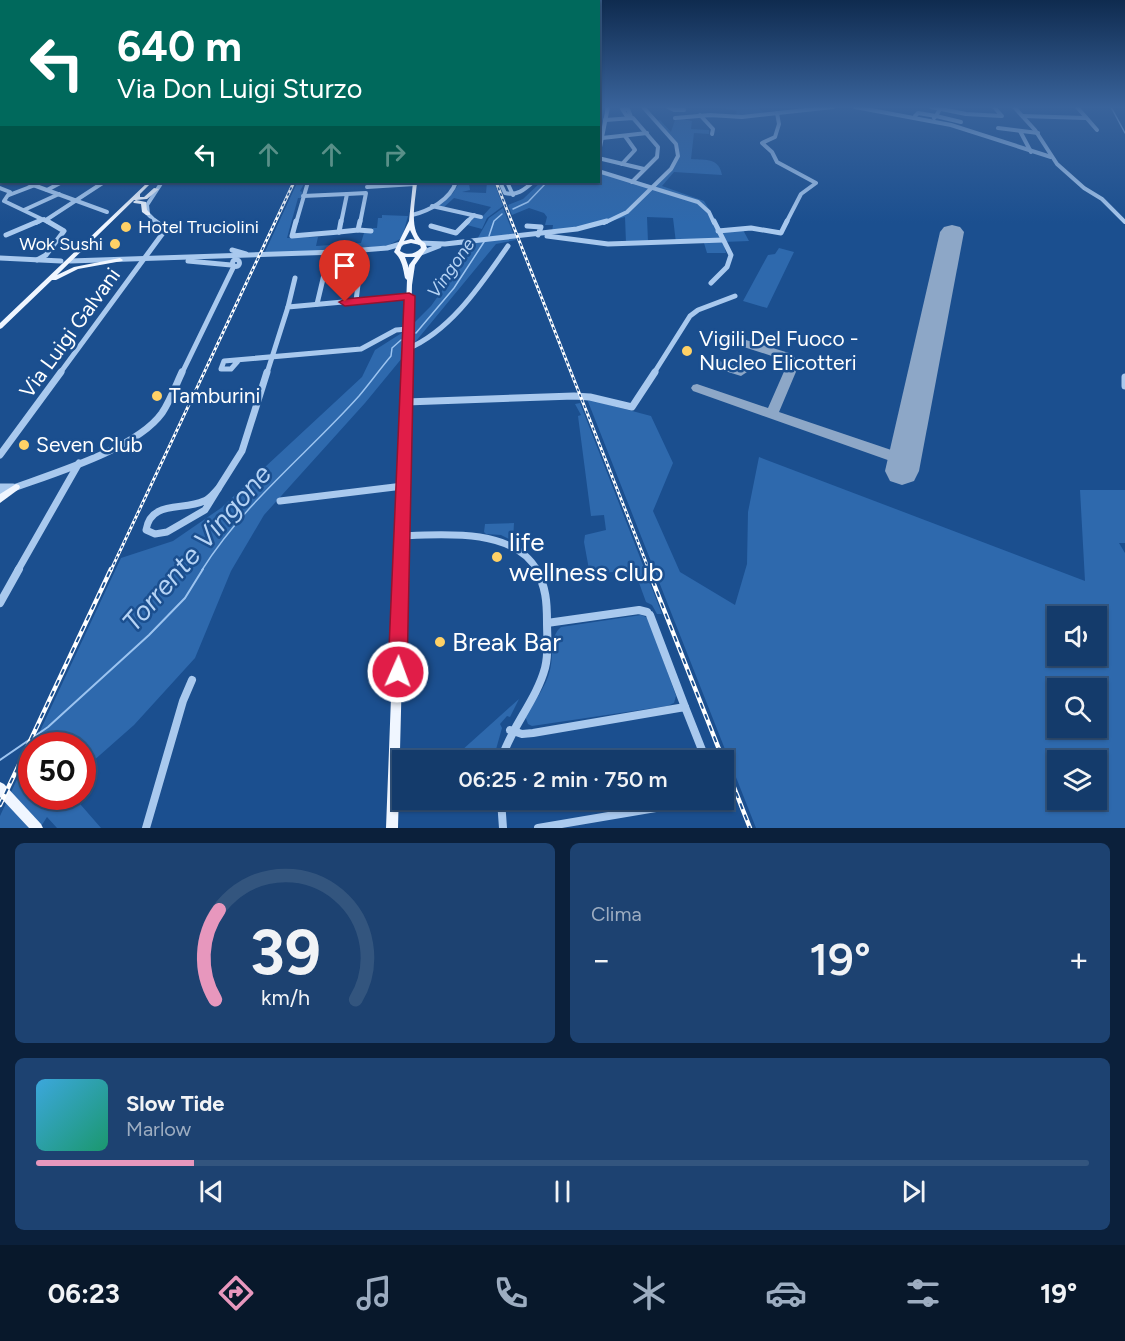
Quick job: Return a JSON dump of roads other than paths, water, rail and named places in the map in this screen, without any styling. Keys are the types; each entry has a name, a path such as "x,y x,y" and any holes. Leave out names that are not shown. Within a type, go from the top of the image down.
{"main road":[{"path":"148,183 136,199 147,197 156,189"},
{"path":"0,327 148,183"},
{"path":"392,828 409,285 412,265 424,248 413,234 415,183"},
{"path":"119,211 131,203 149,199"},
{"path":"141,202 144,203 144,211 148,214"},
{"path":"409,285 406,267 397,249 406,237 412,217"},
{"path":"401,244 411,241 420,243"},
{"path":"400,254 411,256 421,253"},
{"path":"25,302 69,271 120,260"},
{"path":"0,499 16,487"},
{"path":"0,788 37,828"}],"street":[{"path":"622,164 635,150 632,146"},
{"path":"632,182 657,157 659,151 657,146"},
{"path":"420,243 445,244 558,232 589,227 619,217 635,207 675,163 678,152 675,146"},
{"path":"718,231 751,228 781,233 801,194 816,183 777,162 772,152 765,146"},
{"path":"1011,146 1052,158"},
{"path":"1028,146 1031,152"},
{"path":"1045,146 1057,164 1084,188 1102,199 1125,222"},
{"path":"600,158 644,169"},
{"path":"600,172 698,202 709,212 729,249 732,261 711,283"},
{"path":"28,183 107,212"},
{"path":"5,198 40,183"},
{"path":"47,190 60,183"},
{"path":"6,235 45,220 78,201 103,183"},
{"path":"148,214 149,199 161,183"},
{"path":"308,183 291,235 371,231"},
{"path":"358,230 368,184 415,183"},
{"path":"412,217 424,212 454,189 456,183"},
{"path":"500,183 505,194 513,195 524,191 532,183"},
{"path":"507,183 513,195"},
{"path":"0,188 9,191 5,198"},
{"path":"303,196 366,193"},
{"path":"24,210 59,194"},
{"path":"339,232 347,194"},
{"path":"5,198 4,201 64,231 63,236 37,260"},
{"path":"432,206 481,217"},
{"name":"Via Luigi Galvani","path":"0,455 164,230 162,225 148,214"},
{"path":"431,226 456,233 474,215"},
{"path":"527,226 541,227 538,235"},
{"path":"522,234 608,244 723,240"},
{"path":"70,261 375,250 401,244"},
{"path":"421,253 445,244"},
{"path":"407,348 424,342 475,291 508,246"},
{"path":"0,493 128,444 146,430 162,413 237,263 244,254 232,250"},
{"path":"375,250 400,254"},
{"path":"24,260 45,254"},
{"path":"45,254 50,261"},
{"path":"0,258 61,261"},
{"path":"166,259 237,263"},
{"path":"319,306 327,262 362,260 356,301"},
{"path":"219,488 205,501 160,510 149,519 146,530 161,534 191,520 205,510 219,488 247,442 295,278"},
{"path":"288,307 319,306 409,296"},
{"path":"406,402 574,396 590,397 632,407 690,316 698,310 735,296"},
{"path":"238,361 361,349 396,330 408,330"},
{"path":"1125,377 1125,386"},
{"path":"0,603 79,464"},
{"path":"280,501 403,486"},
{"path":"0,487 16,487"},
{"path":"401,536 456,536 498,541 517,550 527,558 543,580 547,597 547,658 543,675 510,730 504,750"},
{"path":"547,623 639,610 649,614 702,750"},
{"path":"146,828 183,701 192,680"},
{"path":"510,730 522,734 533,733 685,707"},
{"path":"502,810 503,828"},
{"path":"538,828 644,810"}],"waterway":[{"name":"Vingone","path":"513,209 528,202 546,183"},
{"name":"Vingone","path":"489,236 494,221 502,214"},
{"name":"Vingone","path":"416,333 454,288 484,242"},
{"name":"Torrente Vingone","path":"202,570 256,501 359,396 391,356 392,348 401,340"},
{"name":"Torrente Vingone","path":"0,760 48,727 149,635 185,598 203,569"}],"railway":[{"path":"111,570 294,183"},
{"path":"496,183 649,570"},
{"path":"0,805 111,569"},
{"path":"648,569 750,828"}],"place":[{"name":"Hotel Truciolini","path":"126,227"},
{"name":"Wok Sushi","path":"115,244"},
{"name":"Vigili Del Fuoco - Nucleo Elicotteri","path":"687,351"},
{"name":"Tamburini","path":"157,396"},
{"name":"Seven Club","path":"24,445"},
{"name":"life wellness club","path":"497,557"},
{"name":"Break Bar","path":"440,642"}]}
